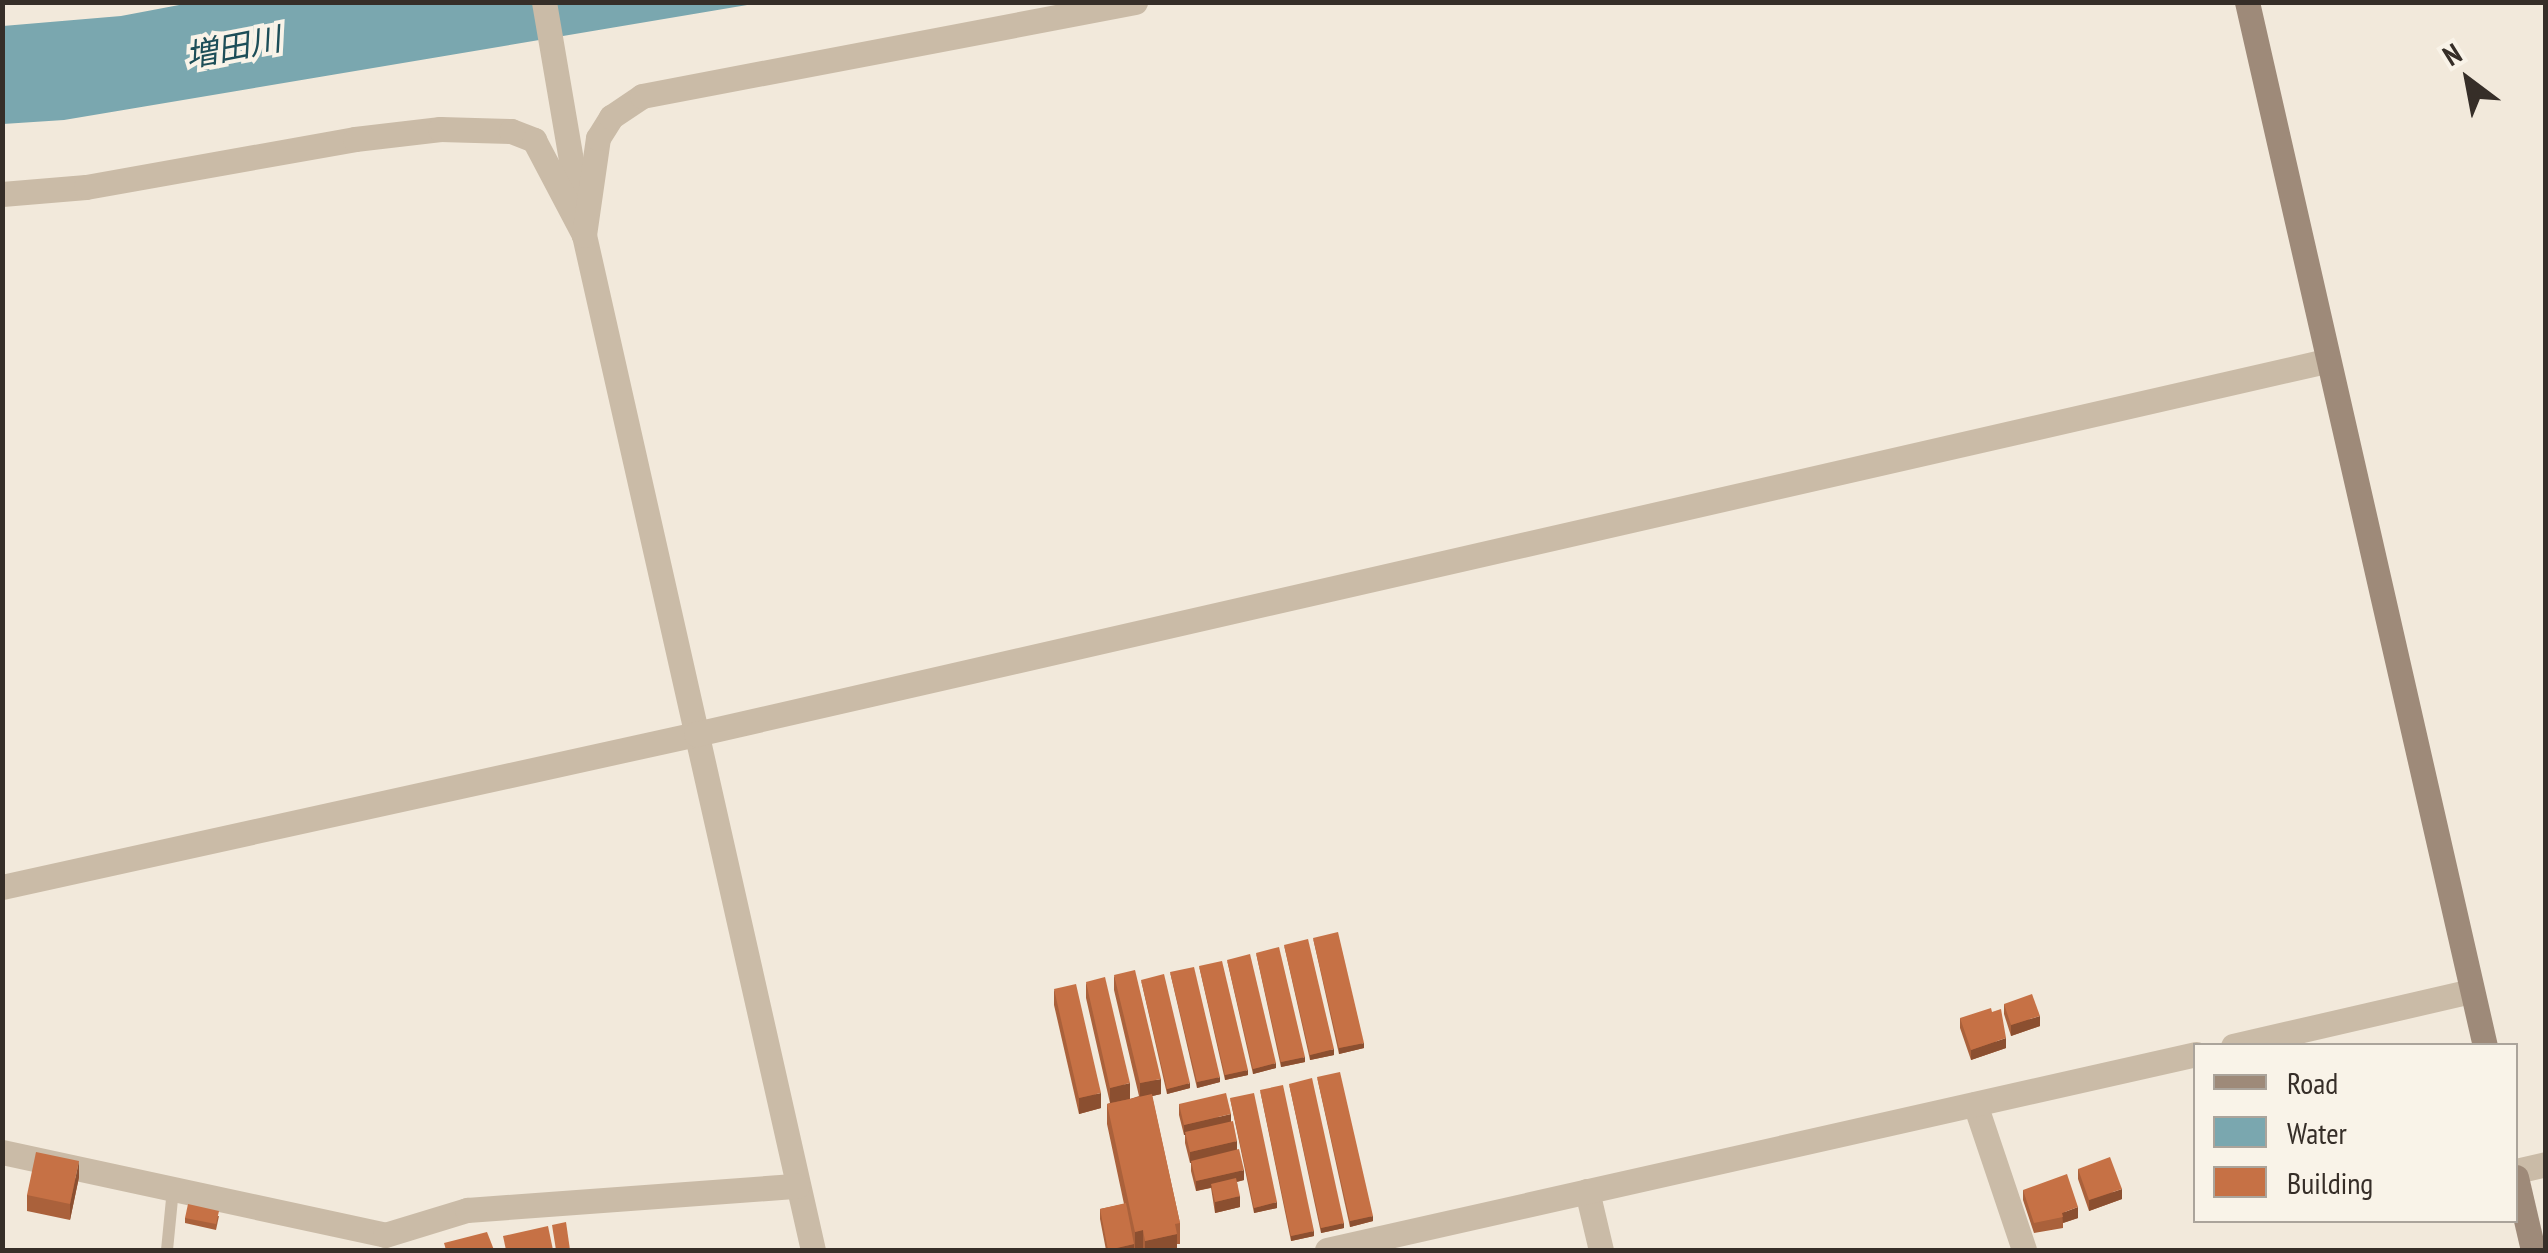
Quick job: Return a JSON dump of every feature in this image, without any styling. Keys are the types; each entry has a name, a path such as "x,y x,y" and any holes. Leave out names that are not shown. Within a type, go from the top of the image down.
{"street":[{"path":"544,2 584,235 813,1250"},
{"path":"584,235 598,138 611,118 642,96 1135,2"},
{"path":"2247,2 2484,1043"},
{"path":"2,194 86,188 355,139 440,130 511,131 534,140 584,235"},
{"path":"2,887 696,734 2326,361"},
{"path":"2246,1043 2472,992"},
{"path":"1327,1250 2193,1055"},
{"path":"1975,1104 2024,1250"},
{"path":"2,1152 389,1243 467,1210 797,1186"},
{"path":"2518,1173 2546,1164"},
{"path":"2518,1183 2533,1250"},
{"path":"1587,1192 1601,1250"}],"lane":[{"path":"167,1250 172,1189"}],"water":[{"name":"増田川","path":"195,2 759,3 64,120 3,124 3,26 121,16"}],"building":[{"path":"1338,932 1364,1043 1339,1048 1313,938"},
{"path":"1308,939 1334,1049 1310,1055 1284,945"},
{"path":"1279,947 1305,1057 1281,1062 1256,953"},
{"path":"1250,954 1276,1063 1253,1069 1227,960"},
{"path":"1222,961 1248,1070 1225,1075 1199,966"},
{"path":"1194,967 1220,1077 1197,1082 1170,972"},
{"path":"1135,970 1161,1079 1140,1083 1114,975"},
{"path":"1164,974 1190,1083 1167,1089 1141,980"},
{"path":"1105,977 1130,1083 1110,1088 1086,982"},
{"path":"1076,984 1101,1093 1079,1098 1054,989"},
{"path":"2032,994 2040,1016 2011,1025 2004,1004"},
{"path":"1991,1008 1992,1012 2001,1009 2006,1038 1971,1050 1960,1018"},
{"path":"1340,1072 1373,1216 1350,1221 1317,1077"},
{"path":"1312,1078 1344,1223 1321,1228 1289,1084"},
{"path":"1283,1085 1314,1231 1291,1236 1260,1090"},
{"path":"1226,1093 1231,1114 1184,1125 1179,1104"},
{"path":"1254,1093 1277,1202 1254,1208 1230,1098"},
{"path":"1152,1094 1180,1223 1175,1224 1177,1234 1145,1241 1143,1230 1135,1232 1107,1104"},
{"path":"1233,1121 1237,1141 1190,1152 1185,1132"},
{"path":"1239,1149 1244,1170 1196,1181 1191,1161"},
{"path":"36,1152 79,1161 70,1204 27,1195"},
{"path":"2110,1157 2122,1189 2089,1200 2078,1169"},
{"path":"2067,1174 2078,1207 2062,1213 2063,1217 2034,1223 2023,1190"},
{"path":"1236,1178 1240,1196 1215,1202 1211,1184"},
{"path":"1126,1203 1134,1244 1108,1250 1100,1209"},
{"path":"188,1204 219,1211 216,1224 185,1218"},
{"path":"566,1222 570,1250 556,1250 552,1225"},
{"path":"548,1226 553,1250 506,1250 503,1236"},
{"path":"487,1232 494,1250 446,1250 444,1243"}]}
